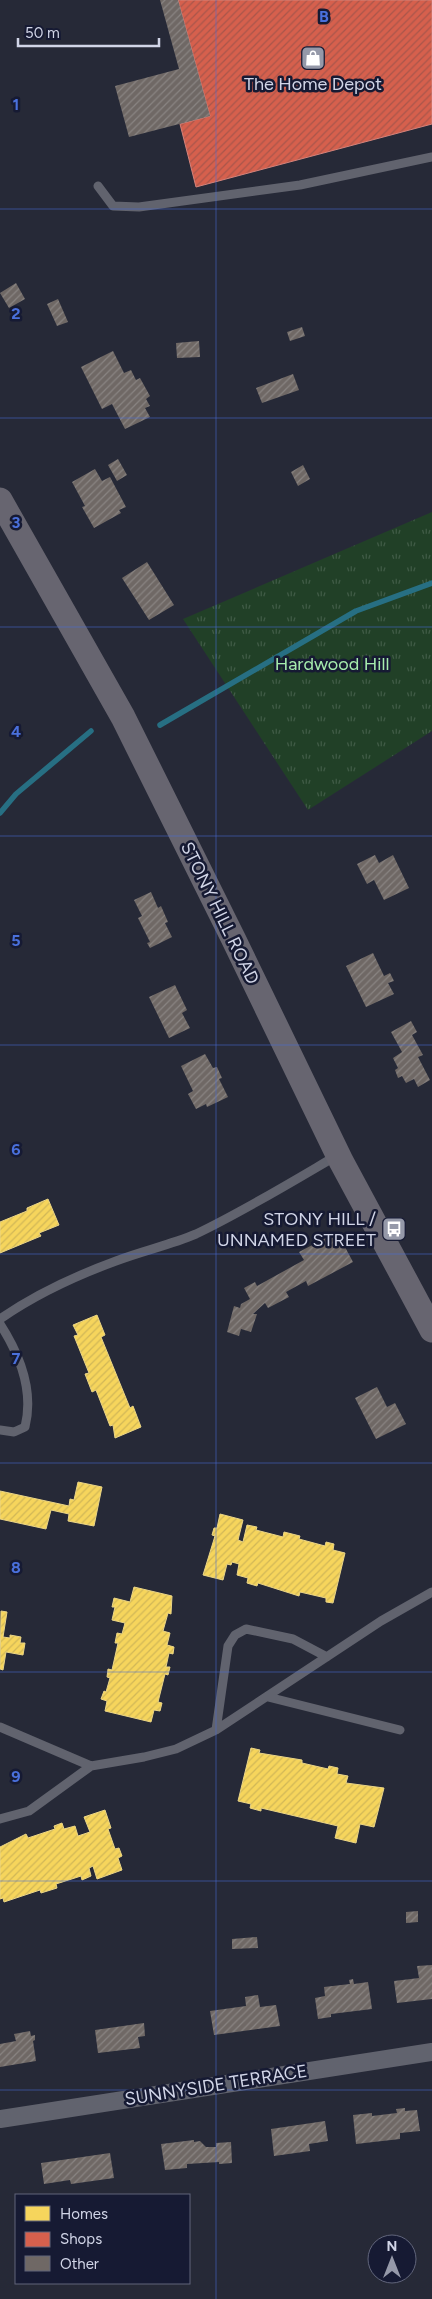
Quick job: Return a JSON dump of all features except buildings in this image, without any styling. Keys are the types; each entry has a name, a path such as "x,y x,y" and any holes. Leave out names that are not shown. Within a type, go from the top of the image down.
{"main road":[{"name":"STONY HILL ROAD","path":"0,500 123,717 338,1155 432,1330"}],"street":[{"name":"SUNNYSIDE TERRACE","path":"0,2119 432,2052"}],"lane":[{"path":"98,186 113,206 139,207 300,185 432,157"},
{"path":"0,1319 25,1302 61,1284 116,1261 194,1234 269,1195 338,1155"},
{"path":"0,1324 15,1347 28,1390 29,1410 25,1427 14,1432 0,1430"},
{"path":"0,1818 29,1812 90,1766 144,1757 176,1749 216,1730 382,1621 432,1592"},
{"path":"216,1730 228,1646 235,1636 246,1628 293,1639 327,1657"},
{"path":"268,1697 400,1730"},
{"path":"0,1728 90,1766"}],"green space":[{"name":"Hardwood Hill","path":"432,512 432,731 308,810 183,619"}],"waterway":[{"path":"160,725 356,611 432,583"},
{"path":"0,813 16,794 91,731"}],"place":[{"name":"The Home Depot","path":"313,58"},
{"name":"STONY HILL / UNNAMED STREET","path":"394,1229"}]}
